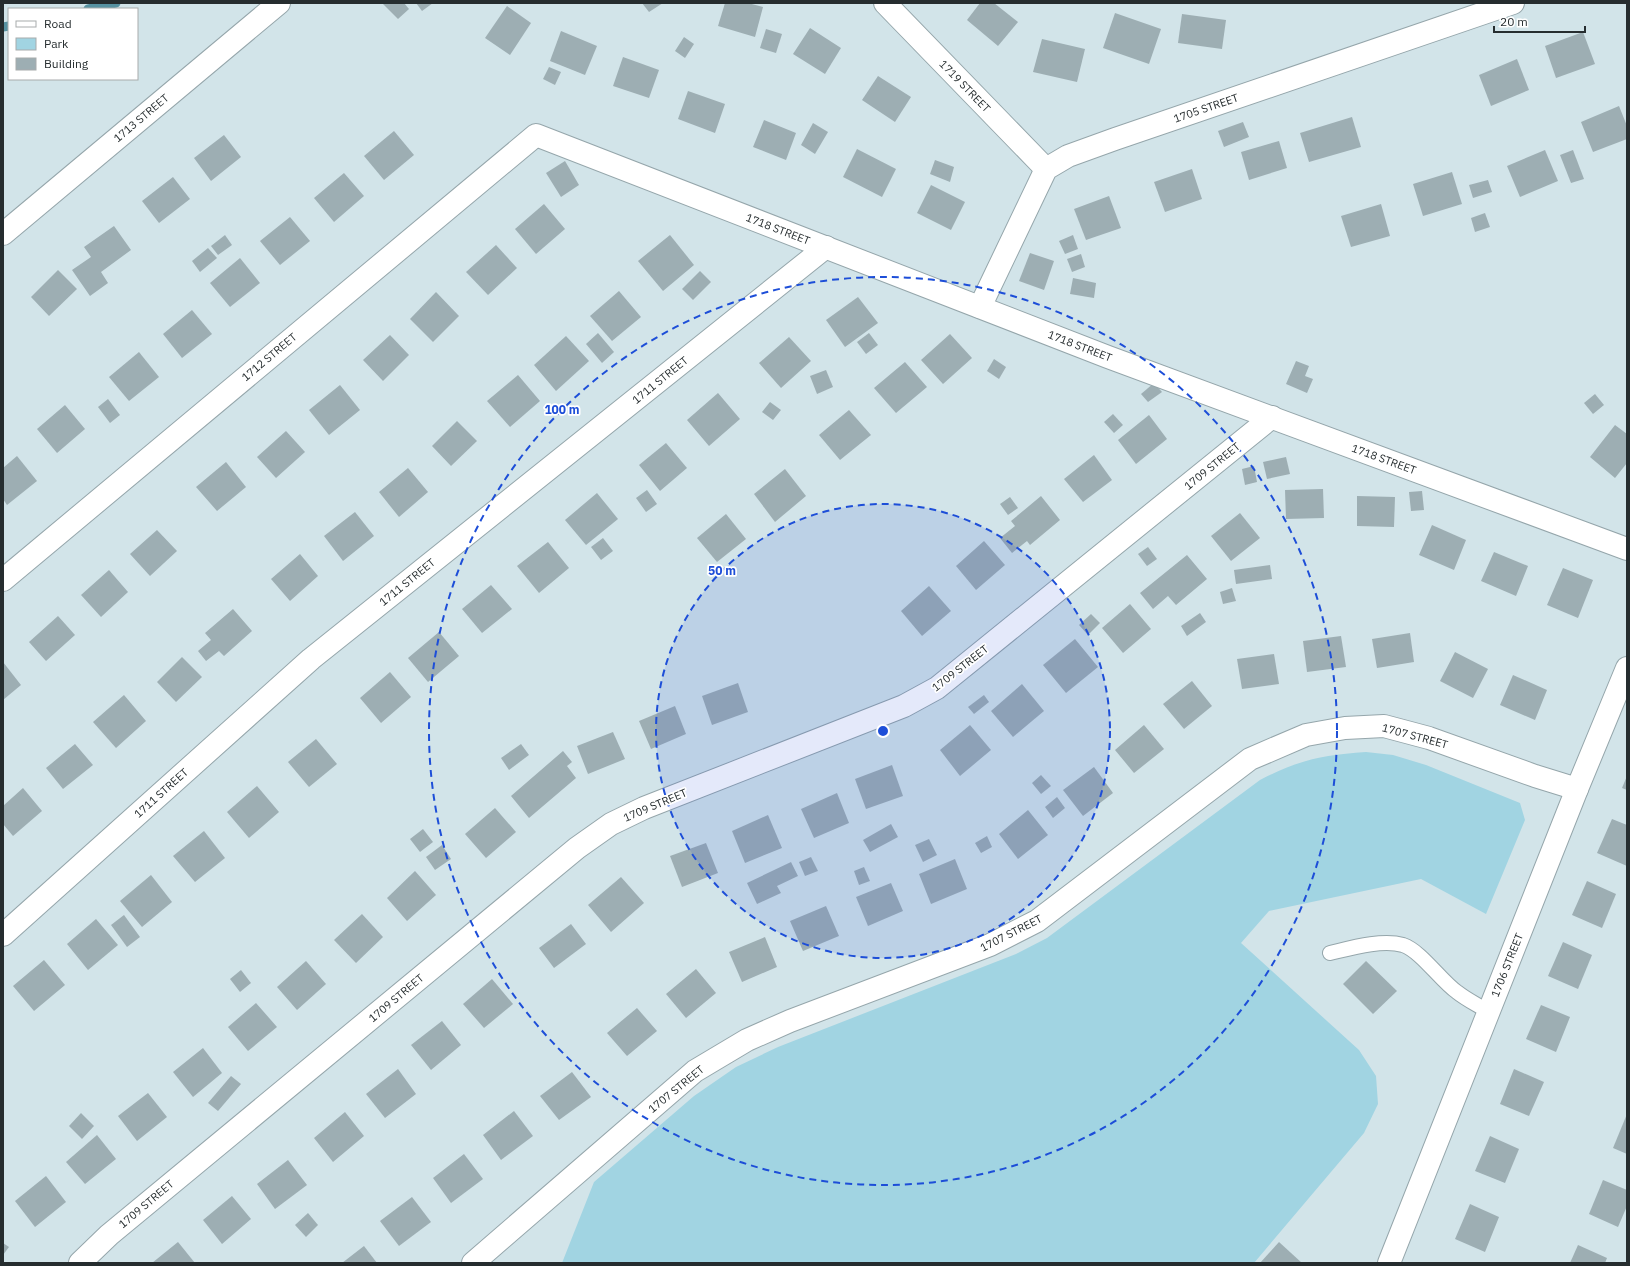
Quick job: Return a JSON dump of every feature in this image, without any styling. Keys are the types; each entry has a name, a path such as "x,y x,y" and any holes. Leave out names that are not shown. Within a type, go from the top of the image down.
{"street":[{"name":"1713 STREET","path":"3,234 279,3"},
{"name":"1719 STREET","path":"885,3 1046,169"},
{"name":"1705 STREET","path":"1046,169 1068,156 1115,139 1513,3"},
{"name":"1718 STREET","path":"536,135 1272,418 1627,549"},
{"name":"1712 STREET","path":"3,580 536,135"},
{"path":"980,307 1046,169"},
{"name":"1711 STREET","path":"3,935 311,659 826,247"},
{"name":"1709 STREET","path":"80,1263 121,1225 571,853 611,824 644,808 904,706 937,688 1272,418"},
{"name":"1706 STREET","path":"1390,1263 1577,789 1627,668"},
{"name":"1707 STREET","path":"474,1263 695,1071 747,1040 790,1021 990,945 1038,921 1250,759 1306,735 1345,728 1384,726 1429,738 1535,776 1577,789"}],"lane":[{"path":"1330,953 1365,945 1392,943 1404,946 1426,962 1456,992 1489,1012"}],"green space":[{"path":"1366,752 1393,755 1426,765 1520,803 1525,820 1486,914 1421,879 1269,911 1241,943 1359,1050 1376,1076 1378,1104 1364,1133 1254,1263 562,1263 594,1182 694,1096 736,1067 778,1047 1016,954 1047,938 1260,780 1299,763 1323,757"}],"building":[{"path":"382,3 404,3 409,9 398,19"},
{"path":"416,3 433,3 422,11"},
{"path":"642,3 663,3 649,12"},
{"path":"725,3 748,3 763,7 755,37 718,26"},
{"path":"980,3 994,3 1018,22 998,46 967,20"},
{"path":"507,6 531,23 510,55 485,38"},
{"path":"1115,13 1161,29 1149,64 1103,48"},
{"path":"1182,14 1226,20 1222,49 1178,43"},
{"path":"810,28 841,48 825,74 793,54"},
{"path":"766,29 782,34 776,53 760,48"},
{"path":"561,31 597,46 585,75 550,61"},
{"path":"1583,32 1595,64 1556,78 1545,46"},
{"path":"684,37 694,44 685,58 675,51"},
{"path":"1042,39 1085,49 1077,82 1033,72"},
{"path":"623,57 659,70 649,98 613,86"},
{"path":"1517,59 1529,90 1491,106 1479,75"},
{"path":"549,67 561,72 555,85 543,79"},
{"path":"878,76 911,97 895,122 862,100"},
{"path":"688,91 725,104 715,133 678,119"},
{"path":"1619,106 1627,126 1627,139 1593,152 1581,122"},
{"path":"1352,117 1361,147 1309,162 1300,133"},
{"path":"764,120 796,133 786,160 753,147"},
{"path":"1243,122 1249,137 1224,147 1218,131"},
{"path":"813,123 828,132 815,154 801,145"},
{"path":"394,131 414,155 384,180 364,156"},
{"path":"224,135 241,157 211,181 194,158"},
{"path":"1279,141 1287,168 1249,180 1241,152"},
{"path":"857,149 896,169 882,197 843,177"},
{"path":"1545,150 1558,181 1520,197 1507,166"},
{"path":"1573,150 1584,179 1571,183 1560,155"},
{"path":"935,160 954,167 950,182 930,174"},
{"path":"565,161 579,185 561,197 546,173"},
{"path":"1192,169 1202,199 1165,212 1154,182"},
{"path":"1452,172 1462,204 1423,216 1413,184"},
{"path":"344,173 364,196 334,222 314,198"},
{"path":"173,177 190,199 159,223 142,201"},
{"path":"1488,180 1492,192 1473,198 1469,185"},
{"path":"931,185 965,202 951,230 917,213"},
{"path":"1109,196 1121,228 1086,240 1074,209"},
{"path":"544,204 565,229 536,254 515,229"},
{"path":"1381,204 1390,236 1351,247 1341,216"},
{"path":"1485,213 1490,227 1475,232 1471,218"},
{"path":"290,217 310,241 280,265 260,241"},
{"path":"114,226 131,250 101,272 108,283 90,296 72,270 91,257 84,247"},
{"path":"225,235 232,245 218,255 211,246"},
{"path":"670,235 694,265 663,291 638,261"},
{"path":"1073,235 1078,249 1065,254 1059,241"},
{"path":"496,245 517,268 488,295 466,272"},
{"path":"208,248 217,258 200,272 192,261"},
{"path":"1030,253 1054,261 1044,290 1019,281"},
{"path":"1081,254 1085,267 1072,272 1067,259"},
{"path":"240,258 260,283 230,307 210,283"},
{"path":"58,270 77,289 49,316 31,297"},
{"path":"700,271 711,282 693,300 682,289"},
{"path":"1073,278 1096,283 1094,298 1070,294"},
{"path":"619,291 641,317 612,341 590,316"},
{"path":"436,292 459,316 433,342 410,319"},
{"path":"858,297 878,323 845,347 826,320"},
{"path":"192,310 212,334 182,358 163,334"},
{"path":"598,333 614,352 602,363 586,344"},
{"path":"869,333 878,345 866,354 857,342"},
{"path":"950,334 972,358 943,384 921,360"},
{"path":"390,335 409,355 383,381 363,360"},
{"path":"566,336 589,361 556,391 534,365"},
{"path":"789,337 811,361 781,388 759,363"},
{"path":"139,352 159,377 129,401 109,377"},
{"path":"994,359 1006,367 999,379 987,371"},
{"path":"1296,361 1309,366 1305,376 1313,379 1307,393 1286,384"},
{"path":"905,362 927,387 896,413 874,388"},
{"path":"826,370 833,387 817,394 810,376"},
{"path":"518,375 540,401 510,427 487,401"},
{"path":"1154,383 1162,392 1148,402 1141,394"},
{"path":"340,385 360,410 329,435 309,410"},
{"path":"718,393 740,419 709,446 687,420"},
{"path":"1595,394 1604,405 1593,414 1584,403"},
{"path":"108,399 120,415 110,423 98,407"},
{"path":"770,402 781,410 773,420 762,412"},
{"path":"65,405 85,429 57,453 37,429"},
{"path":"849,410 871,435 840,460 819,435"},
{"path":"1113,414 1123,425 1114,433 1104,422"},
{"path":"1149,415 1167,439 1136,464 1118,440"},
{"path":"457,421 477,441 451,466 432,446"},
{"path":"1615,425 1627,434 1627,463 1615,478 1590,457"},
{"path":"286,431 305,452 276,478 257,457"},
{"path":"666,443 687,468 660,491 639,465"},
{"path":"1094,455 1112,480 1083,502 1064,479"},
{"path":"17,456 37,481 7,505 3,499 3,468"},
{"path":"1286,457 1290,474 1267,479 1263,462"},
{"path":"226,462 246,487 217,511 196,487"},
{"path":"1254,466 1257,482 1245,485 1242,469"},
{"path":"408,468 428,492 399,517 379,492"},
{"path":"785,469 806,496 775,522 754,494"},
{"path":"1323,489 1324,518 1286,519 1285,490"},
{"path":"647,490 657,504 646,512 636,498"},
{"path":"1422,491 1424,510 1411,511 1409,492"},
{"path":"597,493 618,519 586,545 565,520"},
{"path":"1041,496 1060,520 1030,545 1027,541 1012,553 1000,538 1015,526 1011,521"},
{"path":"1357,496 1395,497 1394,527 1357,526"},
{"path":"1010,497 1018,508 1008,515 1000,504"},
{"path":"355,512 374,536 343,561 324,536"},
{"path":"1240,513 1260,538 1231,561 1211,536"},
{"path":"726,514 746,539 717,562 697,538"},
{"path":"1432,525 1466,540 1454,570 1419,555"},
{"path":"157,530 177,551 150,576 130,554"},
{"path":"603,538 613,551 601,560 591,547"},
{"path":"984,541 1005,565 976,590 956,566"},
{"path":"548,542 569,568 539,593 517,566"},
{"path":"1148,547 1157,559 1147,566 1138,554"},
{"path":"1494,552 1528,566 1516,596 1481,581"},
{"path":"300,554 318,576 290,601 271,579"},
{"path":"1187,555 1207,579 1176,605 1168,596 1153,609 1140,593"},
{"path":"1270,565 1272,579 1236,584 1234,570"},
{"path":"1563,568 1593,580 1578,618 1547,605"},
{"path":"109,570 128,592 101,617 81,595"},
{"path":"491,585 512,609 482,633 462,609"},
{"path":"929,586 951,611 922,636 901,611"},
{"path":"1232,588 1236,601 1223,604 1220,592"},
{"path":"1130,604 1151,629 1123,653 1102,628"},
{"path":"233,609 252,631 224,656 219,651 206,661 198,651 211,640 205,633"},
{"path":"1200,613 1206,622 1187,636 1181,626"},
{"path":"1091,614 1100,623 1088,635 1079,625"},
{"path":"58,616 75,635 46,661 29,642"},
{"path":"439,632 459,656 428,682 408,658"},
{"path":"1410,633 1414,662 1377,668 1372,639"},
{"path":"1341,636 1346,667 1307,672 1303,641"},
{"path":"1075,639 1098,667 1066,693 1043,665"},
{"path":"1455,652 1488,669 1473,698 1440,681"},
{"path":"1274,654 1279,684 1242,689 1237,659"},
{"path":"182,657 202,677 176,702 157,682"},
{"path":"3,662 21,685 3,700"},
{"path":"390,672 411,697 381,723 360,698"},
{"path":"1513,675 1547,690 1535,720 1500,705"},
{"path":"1192,681 1212,706 1184,729 1163,704"},
{"path":"738,683 748,712 712,725 702,696"},
{"path":"1022,684 1044,711 1013,737 991,711"},
{"path":"124,695 146,721 116,748 93,722"},
{"path":"984,695 989,702 974,714 968,707"},
{"path":"675,706 686,734 651,749 639,721"},
{"path":"970,725 991,750 960,776 940,750"},
{"path":"1144,725 1164,749 1134,773 1115,750"},
{"path":"613,732 625,759 588,774 577,746"},
{"path":"316,739 337,764 309,787 288,762"},
{"path":"75,744 93,765 63,789 46,768"},
{"path":"521,744 529,755 509,770 501,758"},
{"path":"563,751 572,762 567,766 576,778 529,818 511,796"},
{"path":"892,765 903,796 866,809 855,779"},
{"path":"1094,767 1113,793 1083,816 1063,790"},
{"path":"1041,775 1051,786 1041,794 1032,783"},
{"path":"1627,776 1627,790 1622,788"},
{"path":"257,786 279,812 249,838 227,812"},
{"path":"23,788 42,811 13,836 3,824 3,806"},
{"path":"837,793 849,823 814,838 801,809"},
{"path":"1057,797 1065,808 1053,818 1045,807"},
{"path":"495,808 516,832 486,858 465,834"},
{"path":"1028,810 1048,835 1018,859 999,834"},
{"path":"768,815 782,848 745,863 732,831"},
{"path":"1612,819 1627,825 1627,866 1597,853"},
{"path":"891,824 898,837 870,852 863,840"},
{"path":"423,829 433,842 420,852 410,839"},
{"path":"204,831 225,858 195,882 173,856"},
{"path":"987,836 992,847 981,853 975,843"},
{"path":"929,839 937,855 923,862 915,845"},
{"path":"706,843 718,873 682,887 670,856"},
{"path":"442,845 451,859 435,870 426,857"},
{"path":"811,857 818,871 805,876 799,862"},
{"path":"955,859 967,889 931,904 919,874"},
{"path":"791,862 798,876 777,886 781,893 757,904 747,883"},
{"path":"864,867 870,881 859,885 854,871"},
{"path":"415,871 436,895 407,921 387,898"},
{"path":"151,875 172,902 142,927 120,901"},
{"path":"621,877 644,903 611,932 588,905"},
{"path":"1587,881 1616,894 1602,928 1572,915"},
{"path":"891,883 903,911 868,926 856,897"},
{"path":"826,906 839,936 803,951 790,921"},
{"path":"362,914 383,937 356,963 334,940"},
{"path":"124,915 140,937 127,947 111,925"},
{"path":"96,919 118,945 88,970 67,944"},
{"path":"571,924 586,944 554,968 539,948"},
{"path":"765,937 777,967 742,982 729,952"},
{"path":"1563,942 1592,955 1578,989 1548,976"},
{"path":"44,960 65,985 34,1011 13,986"},
{"path":"306,961 326,984 297,1010 277,987"},
{"path":"1366,961 1397,991 1373,1014 1343,984"},
{"path":"696,969 716,993 686,1018 666,994"},
{"path":"241,970 251,983 240,992 230,979"},
{"path":"492,979 513,1004 484,1028 463,1004"},
{"path":"256,1003 277,1027 248,1051 228,1027"},
{"path":"1541,1005 1570,1017 1556,1052 1526,1039"},
{"path":"637,1008 657,1031 627,1056 607,1033"},
{"path":"442,1021 461,1045 431,1070 411,1045"},
{"path":"203,1048 222,1073 193,1097 173,1072"},
{"path":"398,1069 416,1094 385,1118 366,1094"},
{"path":"1514,1069 1544,1082 1529,1116 1500,1104"},
{"path":"572,1072 591,1097 559,1120 540,1096"},
{"path":"231,1076 241,1084 218,1111 208,1103"},
{"path":"148,1093 167,1117 137,1141 118,1116"},
{"path":"514,1111 533,1136 501,1160 483,1135"},
{"path":"345,1112 364,1136 333,1162 314,1138"},
{"path":"81,1113 94,1126 82,1139 69,1126"},
{"path":"1627,1114 1627,1154 1613,1148"},
{"path":"97,1135 116,1159 85,1184 66,1162"},
{"path":"1490,1136 1519,1149 1505,1183 1475,1171"},
{"path":"464,1154 483,1179 451,1203 433,1178"},
{"path":"288,1160 307,1185 275,1209 257,1184"},
{"path":"46,1176 66,1202 35,1227 15,1201"},
{"path":"1603,1180 1627,1190 1627,1206 1618,1227 1589,1214"},
{"path":"232,1196 251,1219 222,1244 203,1220"},
{"path":"412,1197 431,1222 399,1246 380,1221"},
{"path":"1470,1204 1499,1217 1485,1252 1455,1239"},
{"path":"308,1213 318,1225 306,1237 295,1225"},
{"path":"178,1242 195,1263 152,1263"},
{"path":"1279,1242 1302,1263 1260,1263"},
{"path":"3,1243 9,1247 3,1255"},
{"path":"1578,1245 1607,1258 1605,1263 1570,1263"},
{"path":"364,1246 377,1263 342,1263"}],"waterway":[{"path":"93,8 116,3"},
{"path":"3,27 8,26"}]}
